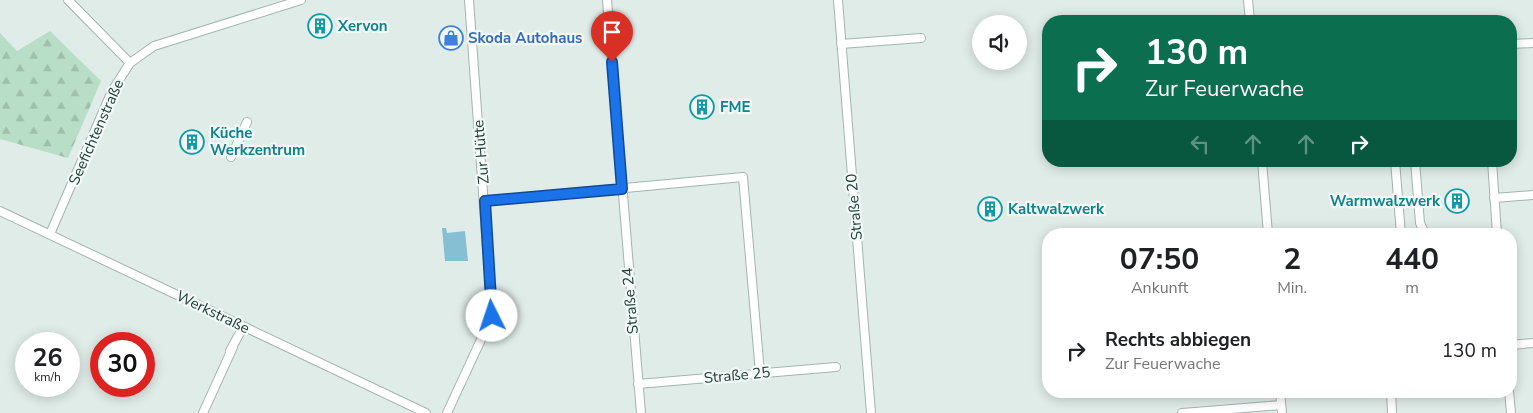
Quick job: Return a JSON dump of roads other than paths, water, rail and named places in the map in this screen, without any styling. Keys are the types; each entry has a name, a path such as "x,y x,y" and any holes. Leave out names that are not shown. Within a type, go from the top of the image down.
{"street":[{"path":"68,0 130,63"},
{"name":"Seefichtenstraße","path":"50,234 112,91 130,63 154,46 301,0"},
{"name":"Zur Hütte","path":"447,413 492,316 485,201 468,0"},
{"name":"Straße 24","path":"607,0 641,413"},
{"name":"Straße 20","path":"838,0 871,413"},
{"path":"1248,0 1249,15"},
{"path":"841,44 921,38"},
{"path":"1517,44 1533,43"},
{"path":"231,157 248,122"},
{"path":"1262,167 1268,228"},
{"path":"1396,167 1401,228"},
{"path":"1416,167 1420,223 1422,228"},
{"path":"1492,167 1496,228"},
{"path":"485,201 743,177 760,373"},
{"path":"1494,198 1533,196"},
{"name":"Werkstraße","path":"0,211 426,413"},
{"path":"202,413 223,364 244,326"},
{"path":"1517,344 1533,343"},
{"name":"Straße 25","path":"638,384 836,367"},
{"path":"1391,398 1392,413"},
{"path":"1510,398 1511,413"},
{"path":"1182,413 1282,409"}],"water":[{"path":"442,228 446,228 447,233 465,231 468,261 445,261"}],"place":[{"name":"Xervon","path":"320,26"},
{"name":"Skoda Autohaus","path":"451,38"},
{"name":"FME","path":"702,107"},
{"name":"Küche Werkzentrum","path":"192,142"},
{"name":"Warmwalzwerk","path":"1457,201"},
{"name":"Kaltwalzwerk","path":"990,209"}]}
